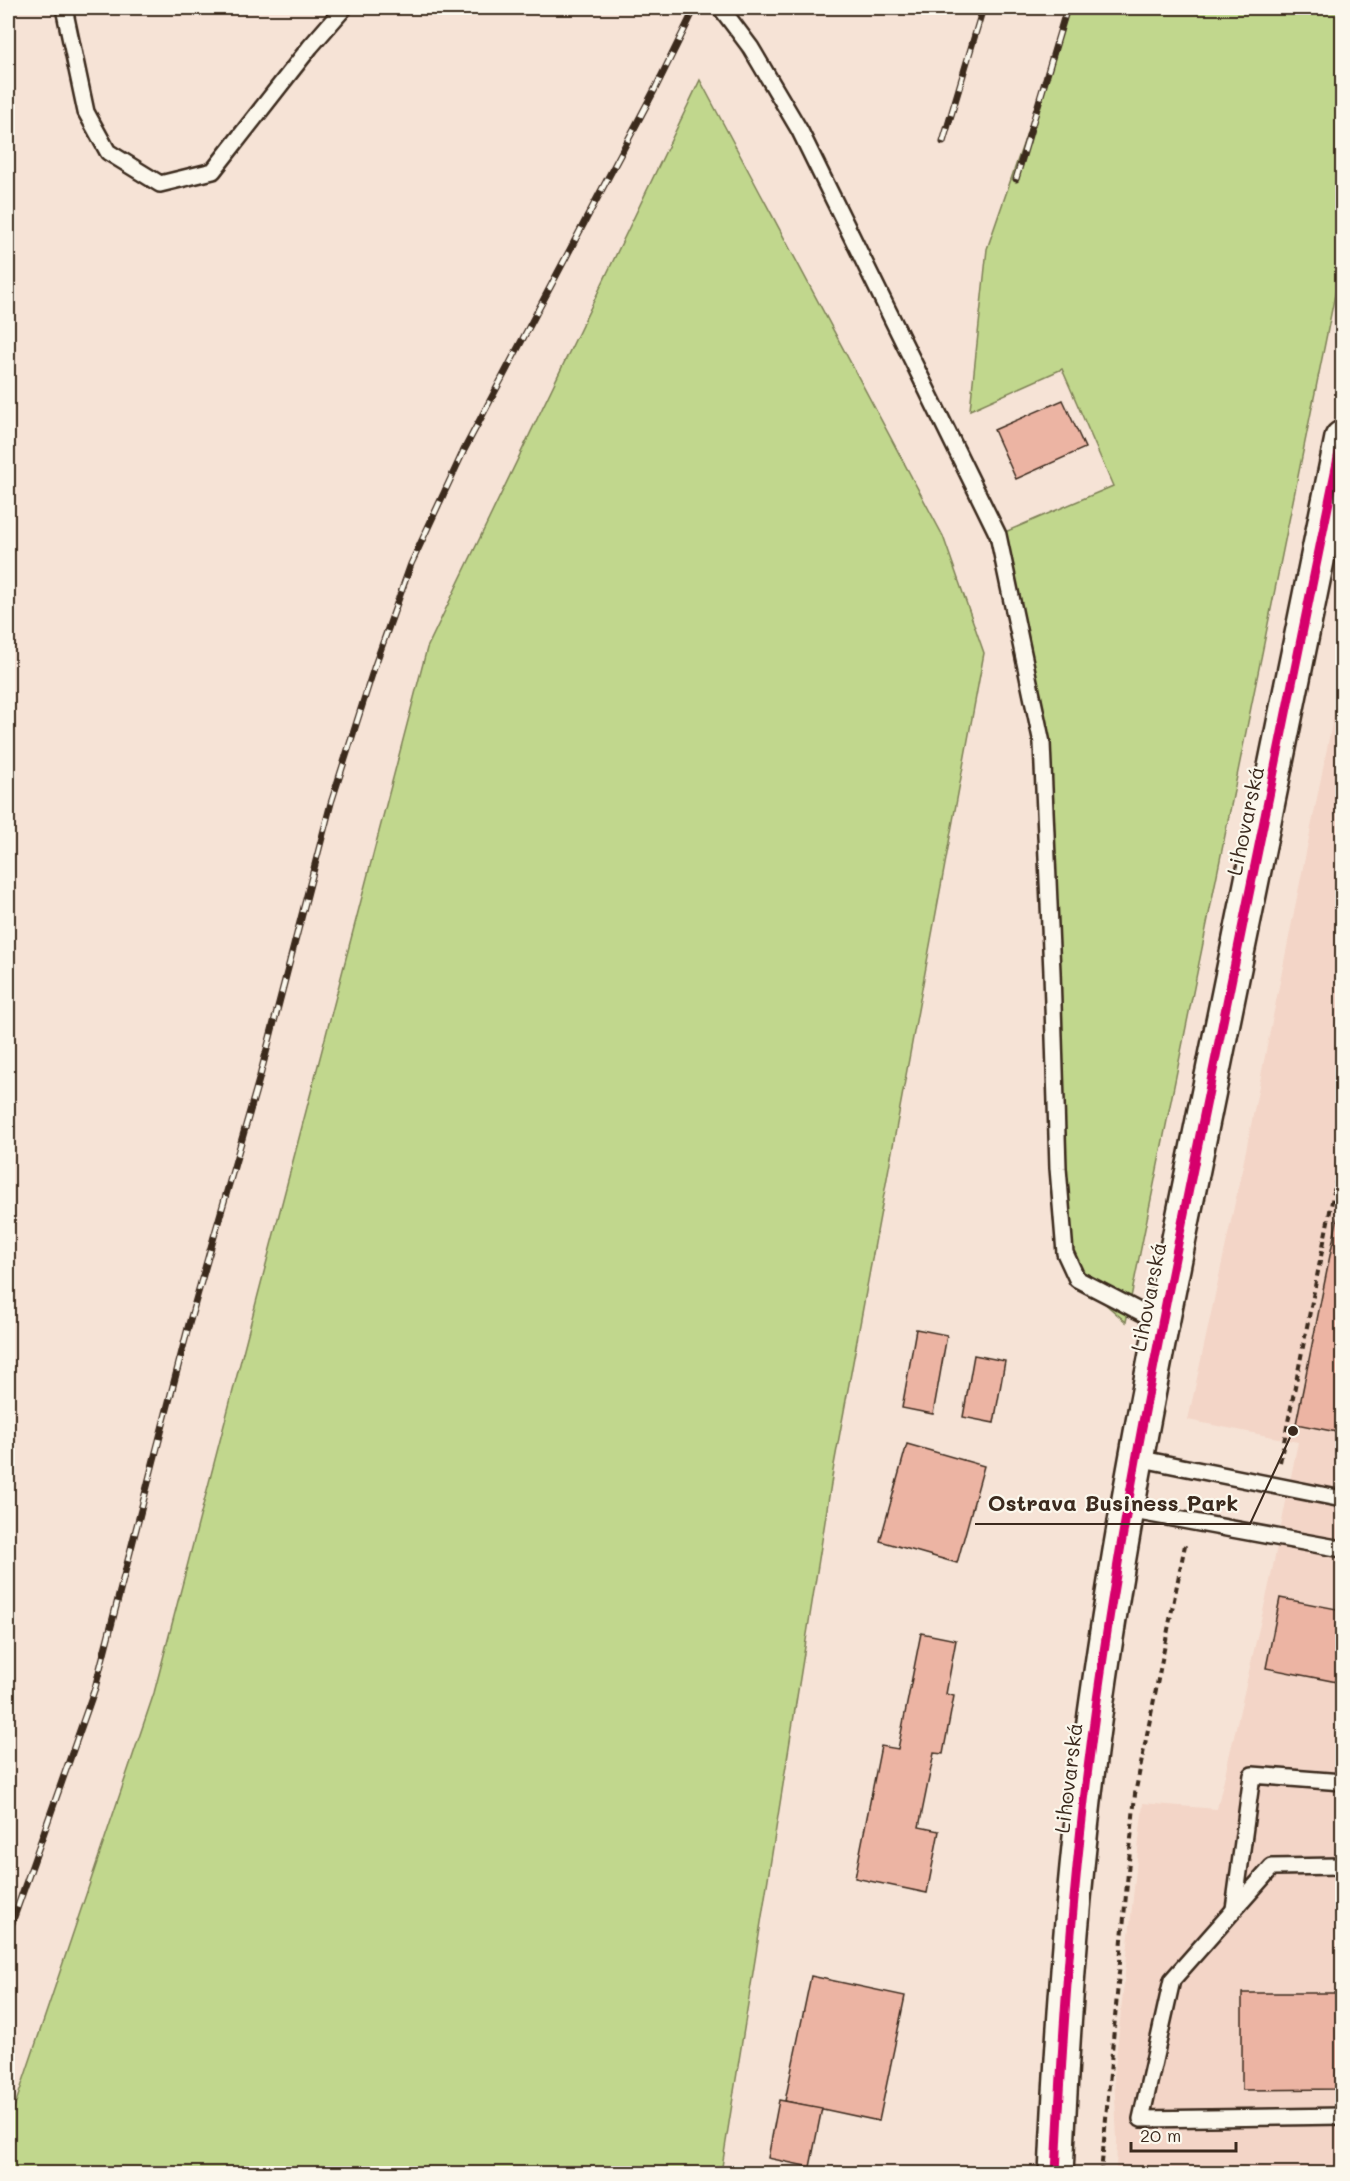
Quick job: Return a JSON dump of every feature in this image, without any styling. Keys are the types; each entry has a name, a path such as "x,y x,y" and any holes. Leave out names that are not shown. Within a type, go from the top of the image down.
{"street":[{"name":"Lihovarská","path":"1056,2174 1064,1997 1086,1781 1102,1661 1162,1323 1342,438"}],"lane":[{"path":"64,8 86,112 108,152 160,184 213,171 310,47 344,8"},
{"path":"721,8 751,48 800,131 998,535 1041,743 1052,972 1058,1168 1065,1253 1077,1279 1162,1323"},
{"path":"1137,1458 1342,1498"},
{"path":"1128,1510 1342,1549"},
{"path":"1234,1910 1252,1775 1342,1782"},
{"path":"1342,1866 1272,1867 1172,1980 1141,2119 1342,2116"}],"path":[{"path":"1275,1485 1342,1151"},
{"path":"1101,2174 1135,1794 1186,1539"}],"shaded area":[{"path":"1342,674 1342,2173 1116,2174 1114,2077 1143,1803 1217,1809 1270,1581 1298,1442 1188,1420 1242,1170"}],"green space":[{"path":"1070,8 1342,8 1342,260 1126,1322 1077,1279 1065,1253 1042,743 998,535 1113,486 1062,369 970,410 987,249"},
{"path":"700,80 943,536 984,653 834,1465 721,2173 8,2173 8,2126 154,1693 427,648"}],"building":[{"path":"1063,400 1085,448 1016,479 994,430"},
{"path":"1342,1196 1342,1433 1296,1424"},
{"path":"916,1329 947,1335 933,1414 902,1408"},
{"path":"974,1355 1005,1361 994,1423 963,1417"},
{"path":"907,1444 984,1466 957,1563 880,1541"},
{"path":"1280,1598 1342,1610 1342,1683 1266,1668"},
{"path":"921,1633 956,1640 946,1694 954,1696 943,1754 934,1753 919,1827 939,1831 927,1893 855,1878 881,1746 898,1749"},
{"path":"811,1976 905,1996 879,2121 785,2101"},
{"path":"1242,1993 1342,1993 1342,2089 1242,2090"},
{"path":"779,2100 822,2108 810,2167 768,2158"}],"railway":[{"path":"8,1934 95,1688 189,1324 260,1076 331,803 374,668 411,564 464,450 655,89 695,8"},
{"path":"943,142 983,8"},
{"path":"1016,179 1067,8"}],"cycle path":[{"path":"1056,2174 1072,1920 1088,1768 1113,1592 1160,1331 1342,438"}],"place":[{"name":"Ostrava Business Park","path":"1293,1431"}]}
